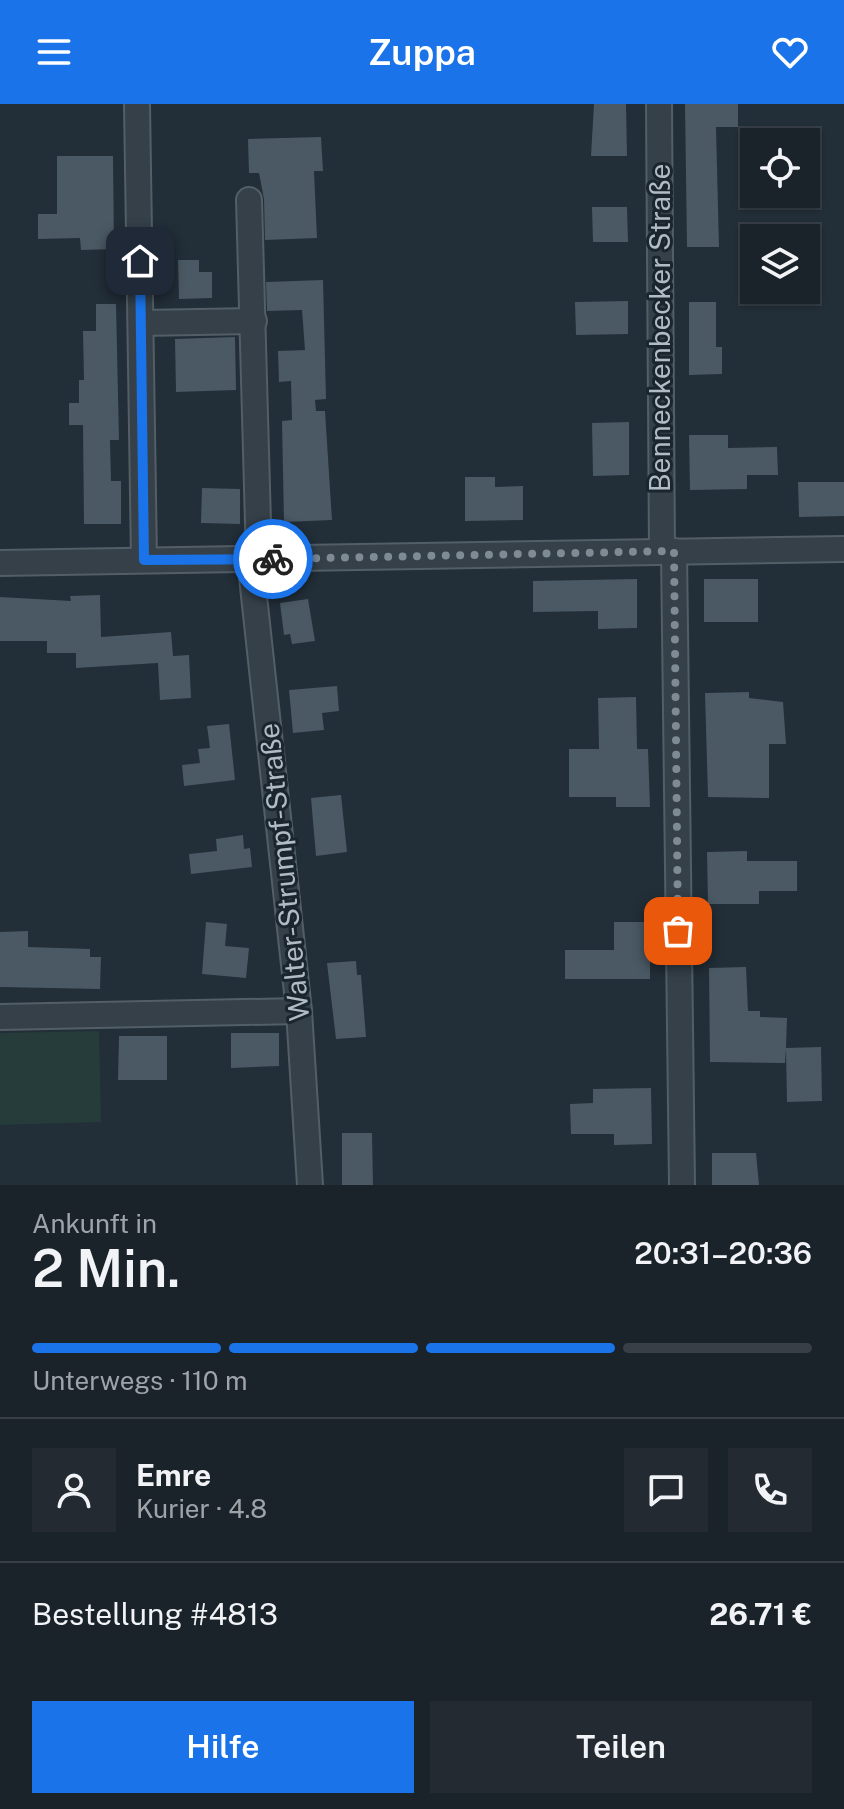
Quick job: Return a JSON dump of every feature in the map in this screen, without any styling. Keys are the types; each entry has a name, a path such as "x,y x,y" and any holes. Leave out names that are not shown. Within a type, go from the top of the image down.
{"street":[{"path":"137,104 144,560"},
{"name":"Benneckenbecker Straße","path":"659,104 682,1185"},
{"name":"Walter-Strumpf-Straße","path":"249,200 254,321 255,559 299,1011 310,1185"},
{"path":"141,323 254,321"},
{"path":"0,563 844,549"},
{"path":"0,1017 299,1011"}],"green space":[{"path":"99,1031 101,1122 0,1125 0,1033"}],"building":[{"path":"594,104 626,104 627,156 591,156"},
{"path":"685,104 738,104 738,127 716,127 719,247 687,247"},
{"path":"321,137 323,171 314,171 317,238 265,240 264,199 259,173 249,173 248,139"},
{"path":"57,156 113,156 114,249 81,250 80,238 38,239 38,214 57,214"},
{"path":"592,207 627,207 628,242 593,242"},
{"path":"178,260 199,260 199,272 212,272 212,298 179,299"},
{"path":"323,280 326,399 315,400 316,411 325,411 332,520 284,522 282,421 292,420 291,381 279,382 278,351 305,350 302,310 267,311 266,282"},
{"path":"628,301 628,334 576,335 575,302"},
{"path":"689,302 716,302 716,347 722,347 722,374 689,375"},
{"path":"96,304 116,304 119,440 110,440 111,481 121,481 121,524 84,524 83,425 69,425 69,403 79,403 79,380 84,380 83,331 96,331"},
{"path":"235,337 236,390 176,392 175,339"},
{"path":"629,422 629,475 593,476 592,423"},
{"path":"689,435 728,435 728,448 777,447 778,475 747,475 747,489 690,490"},
{"path":"465,477 495,477 495,487 523,486 523,520 465,521"},
{"path":"798,482 844,482 844,516 799,517"},
{"path":"202,488 240,489 240,524 201,523"},
{"path":"637,579 637,628 598,629 598,611 533,612 533,581"},
{"path":"704,579 758,579 758,622 704,622"},
{"path":"100,595 101,637 171,632 173,656 189,655 191,698 160,700 158,663 76,668 76,653 47,653 47,641 0,641 0,597 71,601 70,596"},
{"path":"308,599 315,641 292,644 290,634 284,635 280,603"},
{"path":"337,686 339,711 322,713 324,730 293,733 289,690"},
{"path":"749,692 749,698 783,702 786,744 769,744 769,798 708,797 705,693"},
{"path":"636,697 637,749 648,749 650,807 616,807 616,797 569,797 569,749 599,749 598,698"},
{"path":"229,724 235,780 184,786 182,765 200,763 198,749 210,748 207,726"},
{"path":"341,795 347,852 316,856 311,798"},
{"path":"243,835 244,849 250,848 252,867 191,874 189,854 217,851 216,839"},
{"path":"747,851 747,861 797,861 797,891 759,891 759,904 708,904 707,852"},
{"path":"206,922 227,924 225,946 249,948 246,978 202,974"},
{"path":"614,922 650,922 650,979 565,979 565,950 614,950"},
{"path":"28,931 28,947 90,949 90,957 101,957 100,989 0,987 0,932"},
{"path":"356,961 357,975 361,975 366,1037 336,1039 327,963"},
{"path":"746,967 748,1011 760,1011 760,1017 787,1018 786,1048 821,1047 822,1101 787,1102 786,1049 785,1063 710,1062 709,968"},
{"path":"231,1033 279,1033 279,1066 231,1068"},
{"path":"119,1036 167,1036 167,1080 118,1080"},
{"path":"651,1088 652,1144 614,1145 614,1134 571,1134 570,1104 593,1103 593,1089"},
{"path":"342,1133 372,1133 373,1185 342,1185"},
{"path":"712,1153 756,1153 759,1185 712,1185"}],"way so far":[{"path":"273,559 674,551 678,931"}],"route":[{"path":"140,261 144,560 273,559"}]}
